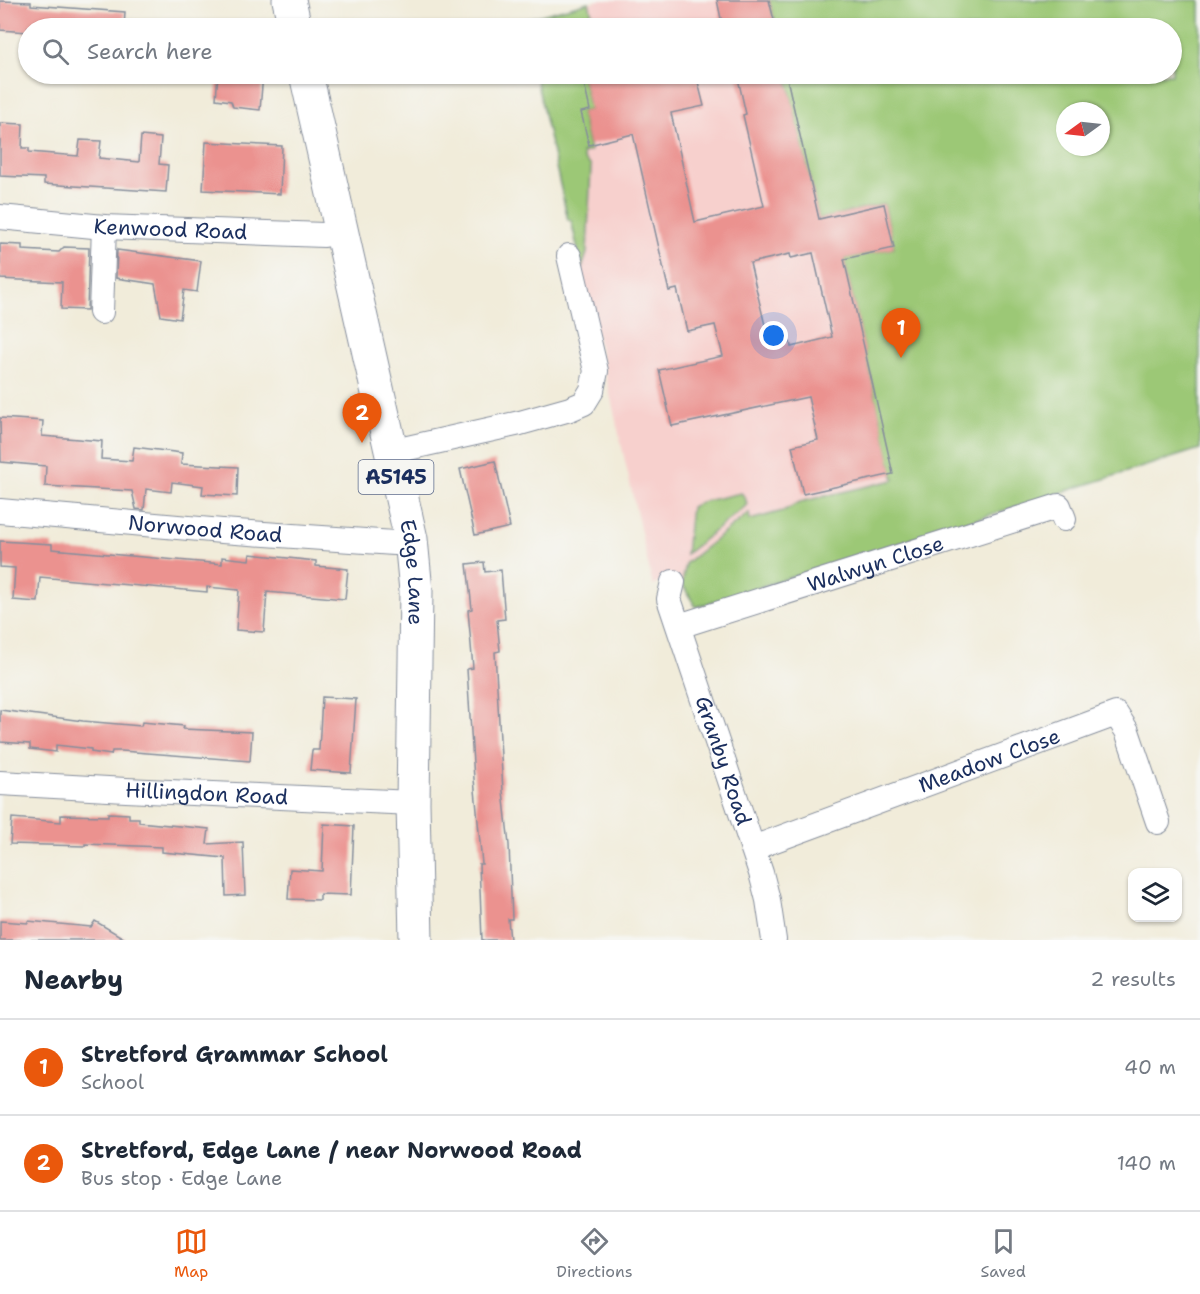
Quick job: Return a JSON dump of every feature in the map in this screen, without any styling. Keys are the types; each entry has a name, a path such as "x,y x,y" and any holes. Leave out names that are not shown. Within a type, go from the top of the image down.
{"highway":[{"path":"289,0 293,18"},
{"name":"Edge Lane","path":"308,84 411,539 416,591 413,803 416,940"}],"street":[{"name":"Kenwood Road","path":"0,217 104,227 324,235 342,232"},
{"path":"101,312 104,227"},
{"path":"390,452 520,423 584,403 592,390 596,371 569,256"},
{"name":"Walwyn Close","path":"679,626 1059,506 1064,519"},
{"name":"Norwood Road","path":"0,511 222,531 394,543 411,539"},
{"name":"Granby Road","path":"673,582 669,599 753,849 768,900 774,940"},
{"name":"Meadow Close","path":"753,849 1116,714 1127,731 1158,822"},
{"name":"Hillingdon Road","path":"0,783 413,803"}],"shaded area":[{"path":"599,0 1200,0 1200,449 696,607 682,584 663,580 653,586 571,220 568,220 537,84 1182,84 1182,18 531,18"}],"green space":[{"path":"769,0 1200,0 1200,449 696,607 682,584 686,563 749,513 750,520 783,511 800,502 894,480 844,259 894,248 884,204 819,219 788,84 1182,84 1182,18 774,18"},
{"path":"589,2 593,18 530,18"},
{"path":"537,84 584,84 590,110 581,112 590,151 582,153 591,166 587,253 582,268 571,220 568,220"},
{"path":"741,493 747,505 686,554 691,507 701,502"}],"building":[{"path":"717,0 769,0 774,18 721,18"},
{"path":"0,1 125,12 125,18 18,18 18,31 0,30"},
{"path":"217,84 262,84 260,110 233,107 231,101 216,99"},
{"path":"584,84 698,84 704,106 671,113 695,222 764,206 743,115 746,114 739,84 788,84 819,219 884,204 894,248 844,259 893,474 803,494 792,446 818,440 808,397 672,426 659,370 723,356 715,325 687,331 677,289 669,291 633,134 589,145 581,112 590,110","holes":["813,253 832,337 791,347 790,342 770,346 750,263 790,254 791,258"]},
{"path":"0,123 23,124 22,148 29,148 29,152 78,156 80,140 101,141 99,158 139,162 141,136 161,138 159,164 168,165 166,192 44,184 44,178 0,176"},
{"path":"206,142 282,146 280,194 203,190"},
{"path":"0,244 22,245 22,250 59,252 64,247 89,248 87,310 61,309 62,282 0,279"},
{"path":"117,250 201,261 197,292 184,290 180,319 161,316 155,284 116,278"},
{"path":"0,418 43,421 42,436 102,441 101,459 132,461 134,447 182,453 181,464 238,467 237,496 202,494 203,486 172,482 171,492 146,489 144,510 136,509 132,491 45,486 46,466 1,462"},
{"path":"495,461 510,527 475,535 460,469"},
{"path":"0,541 52,544 52,549 222,564 222,557 249,560 250,554 316,561 316,566 348,569 345,599 267,592 264,632 236,630 239,590 207,587 207,592 40,577 38,602 13,600 15,568 0,567"},
{"path":"484,562 485,572 501,570 505,619 497,620 500,651 495,652 503,791 509,845 512,919 508,919 510,940 482,940 479,864 482,864 467,669 473,668 468,610 472,609 467,564"},
{"path":"322,697 356,699 351,773 310,770 312,750 319,750"},
{"path":"0,710 83,721 141,726 142,722 184,726 183,729 252,732 250,761 122,751 112,751 111,755 91,752 91,749 56,745 56,752 30,749 30,744 0,742"},
{"path":"108,813 129,814 129,818 139,818 139,822 209,829 207,844 243,842 245,895 226,896 225,858 162,852 162,847 10,844 12,818 61,822 61,815 108,816"},
{"path":"324,824 354,826 351,895 320,894 320,900 288,899 290,869 322,871"},
{"path":"0,921 28,923 28,921 91,927 95,921 127,940 0,940"}],"place":[{"name":"Stretford Grammar School","path":"901,358"},
{"name":"Stretford, Edge Lane / near Norwood Road","path":"362,443"}]}
